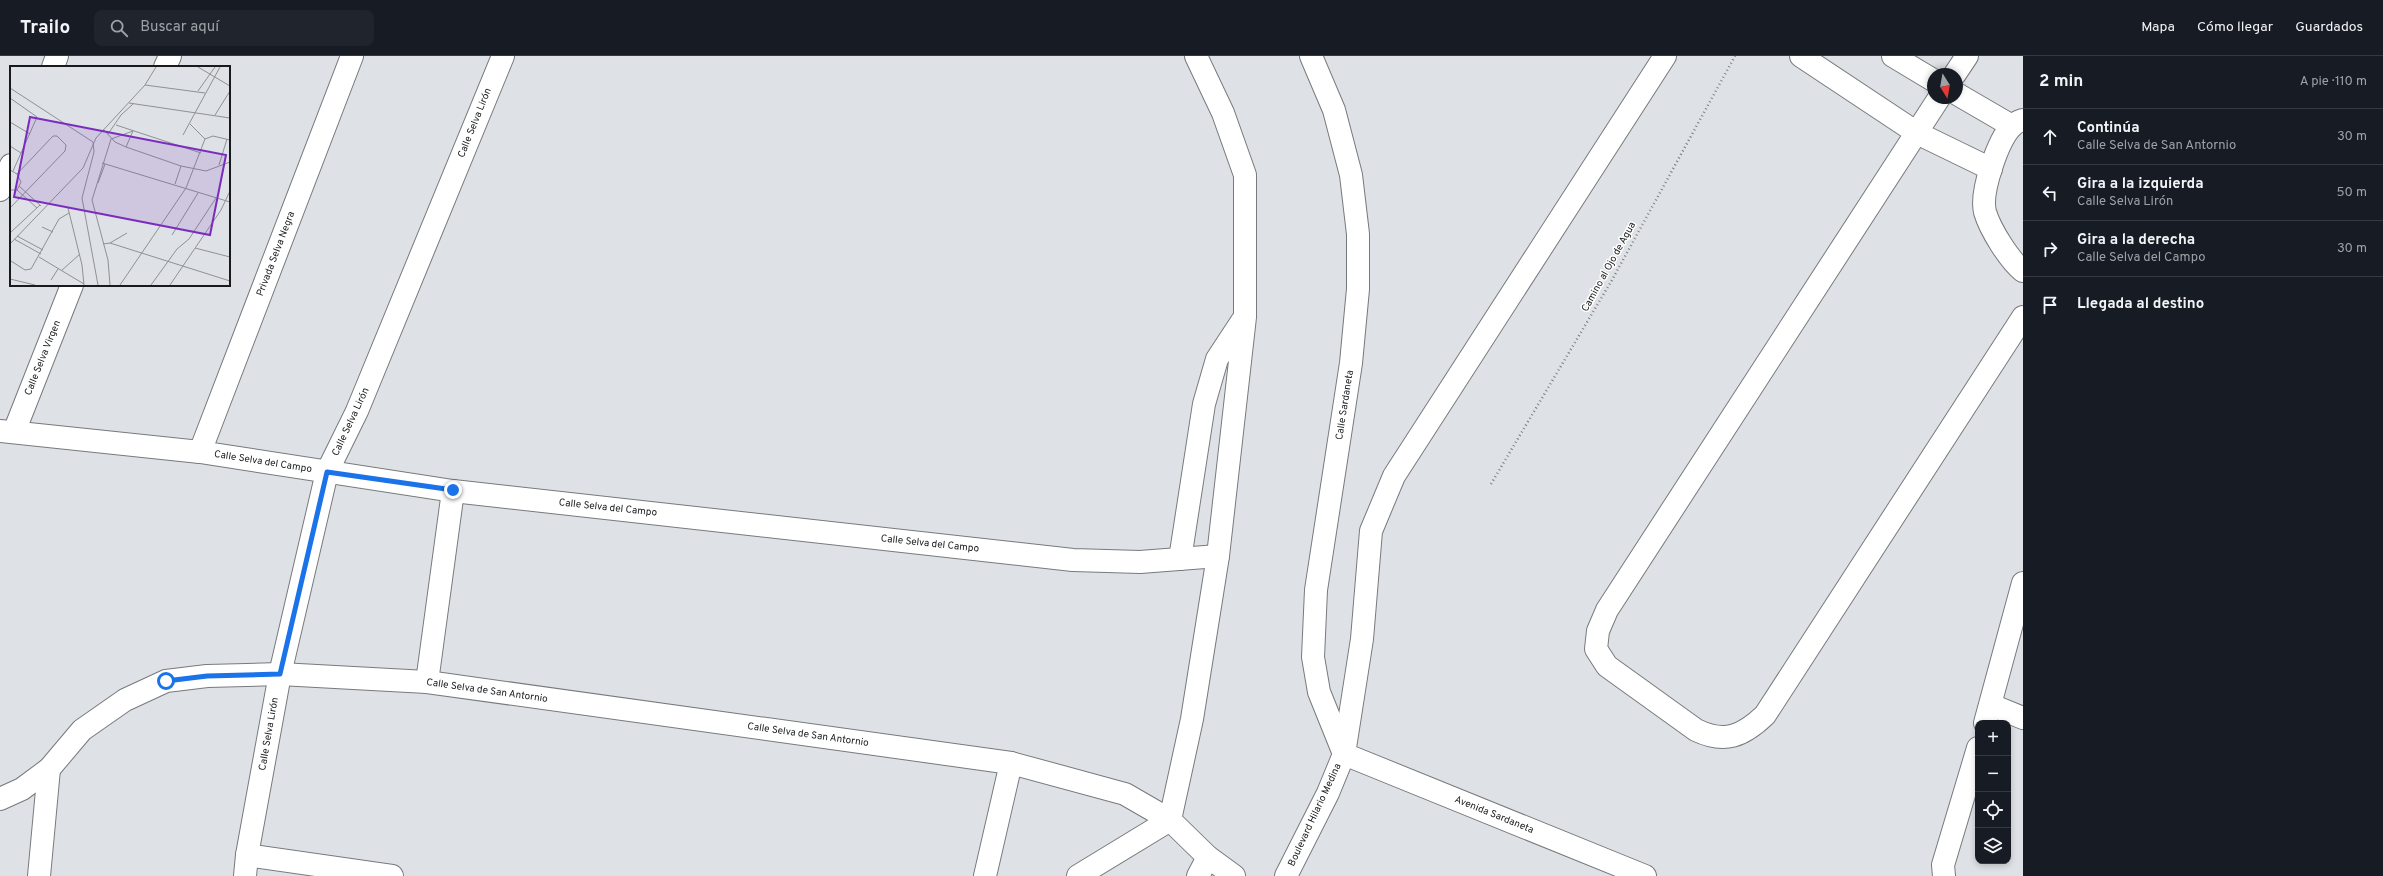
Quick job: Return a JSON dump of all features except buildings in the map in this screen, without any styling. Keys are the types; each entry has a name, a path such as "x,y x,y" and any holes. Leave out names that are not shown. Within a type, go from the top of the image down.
{"street":[{"path":"53,66 58,56"},
{"path":"165,66 170,56"},
{"name":"Privada Selva Negra","path":"200,452 352,56"},
{"name":"Calle Selva Lirón","path":"245,876 247,855 280,674 327,472 357,411 503,56"},
{"path":"1078,876 1170,820 1192,719 1218,556 1245,316 1245,175 1223,113 1196,56"},
{"name":"Calle Sardaneta","path":"1312,56 1334,110 1351,175 1358,234 1358,289 1352,363 1316,590 1313,657 1319,692 1344,754"},
{"name":"Boulevard Hilario Medina","path":"1286,876 1328,793 1344,754 1362,639 1372,531 1394,476 1664,56"},
{"path":"1801,56 1917,133 1991,169"},
{"path":"1892,56 1927,76"},
{"path":"1959,68 1967,56"},
{"path":"1963,97 2018,123 1996,153 1984,187 1985,211 2015,264 2023,271"},
{"path":"1935,104 1608,610 1598,631 1596,649 1607,666 1696,730 1711,737 1731,736 1750,730 1766,715 2023,317"},
{"path":"0,190 10,167"},
{"name":"Calle Selva Virgen","path":"7,431 72,286"},
{"path":"1180,559 1204,404 1217,359 1245,316"},
{"name":"Calle Selva del Campo","path":"7,431 200,452 453,490 1073,560 1140,562 1218,556"},
{"path":"427,682 453,490"},
{"path":"2023,583 1988,714 2023,718"},
{"name":"Calle Selva de San Antornio","path":"0,799 22,790 49,769 82,730 125,700 166,681 207,676 280,674 427,682 1011,762 1125,794 1170,820 1208,857 1234,876"},
{"name":"Avenida Sardaneta","path":"1344,754 1645,876"},
{"path":"1944,876 1943,865 1976,756"},
{"path":"985,876 1011,762"},
{"path":"39,876 49,769"},
{"path":"247,855 392,876"},
{"path":"1198,876 1208,857"}],"path":[{"name":"Camino al Ojo de Agua","path":"1491,484 1612,280 1735,56"}],"route":[{"path":"166,681 207,676 280,674 327,472 453,490"}]}
